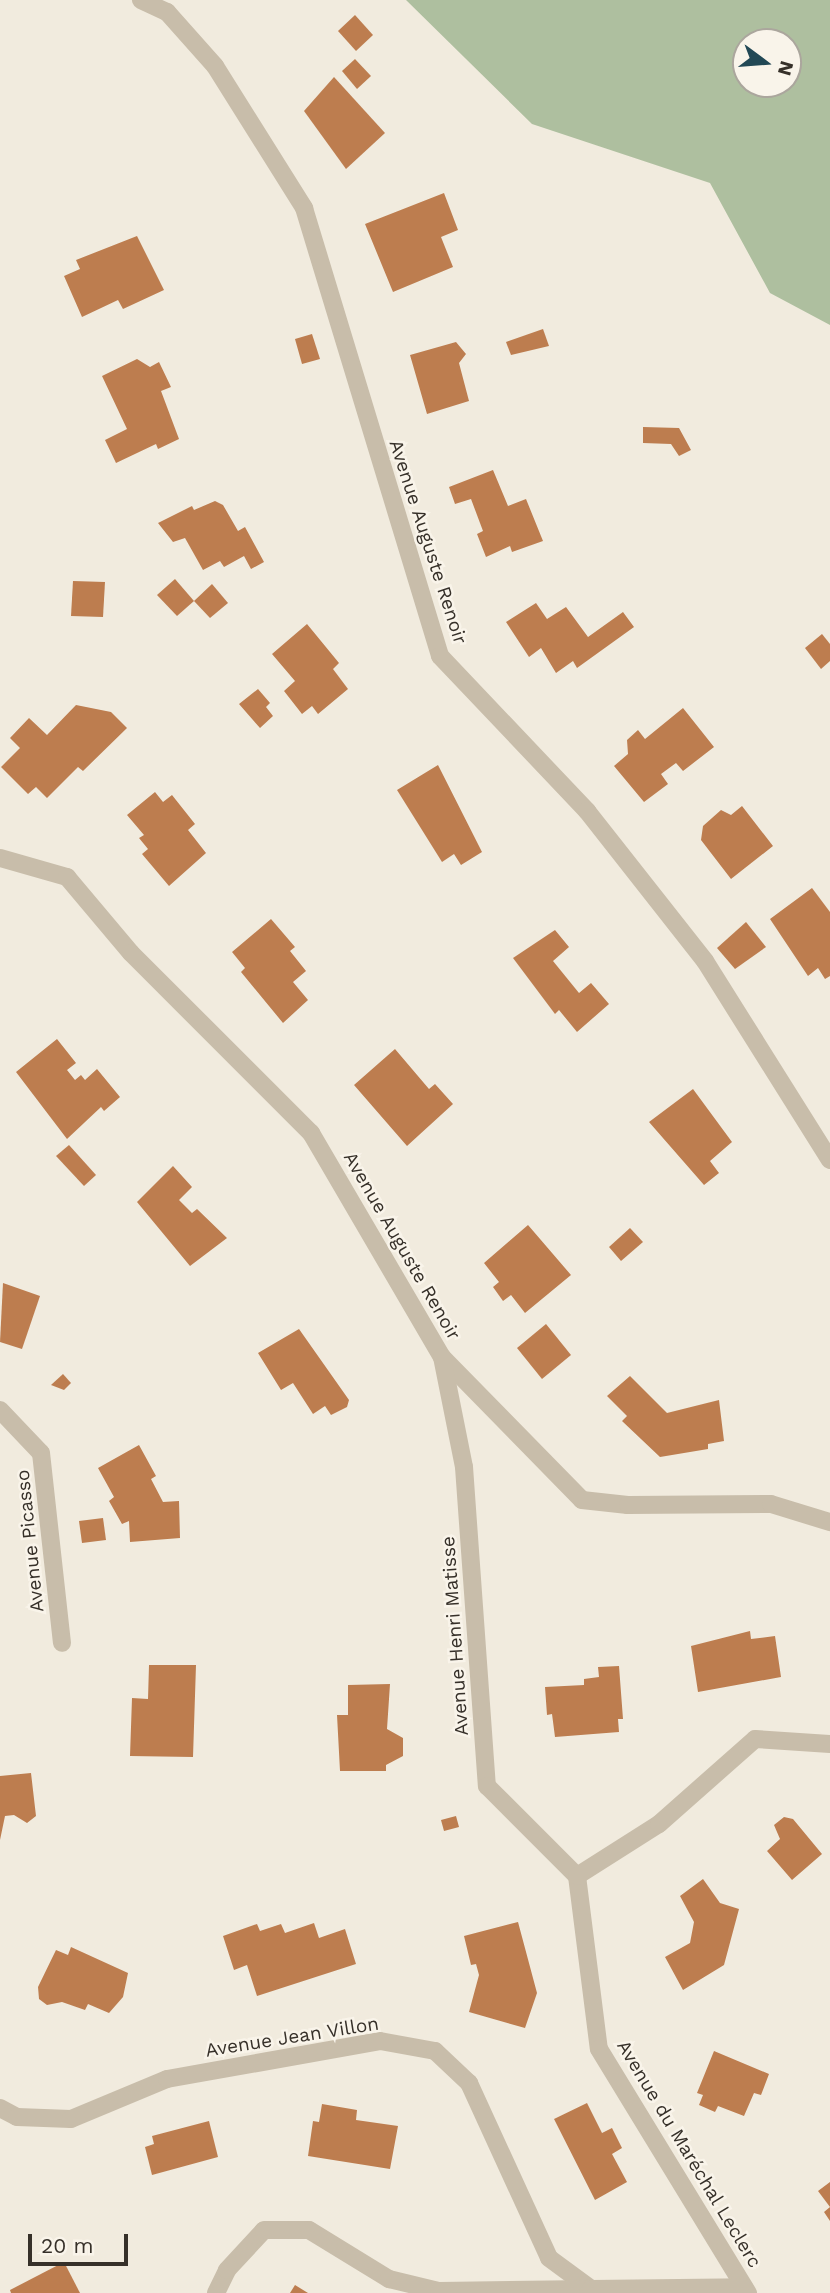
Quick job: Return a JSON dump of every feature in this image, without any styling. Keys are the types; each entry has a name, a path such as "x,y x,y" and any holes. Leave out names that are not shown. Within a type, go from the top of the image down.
{"street":[{"name":"Avenue Auguste Renoir","path":"141,0 167,12 215,66 304,208 440,656 587,811 705,961 830,1160"},
{"name":"Avenue Auguste Renoir","path":"0,858 67,877 131,953 311,1133 442,1357 582,1500 628,1505 771,1504 830,1521"},
{"name":"Avenue Henri Matisse","path":"442,1357 464,1467 487,1786 577,1876"},
{"name":"Avenue Picasso","path":"0,1410 41,1453 62,1643"},
{"path":"577,1876 659,1824 755,1739 830,1744"},
{"name":"Avenue du Maréchal Leclerc","path":"577,1876 599,2049 746,2290"},
{"name":"Avenue Jean Villon","path":"0,2108 17,2118 71,2119 167,2079 380,2041 435,2052 469,2083 549,2258 589,2291"},
{"path":"216,2293 227,2270 264,2230 309,2230 389,2278 439,2291 746,2290"}],"green space":[{"path":"406,0 830,0 830,325 770,293 710,183 532,124"}],"building":[{"path":"355,15 373,35 356,51 338,31"},
{"path":"355,59 371,76 357,89 342,71"},
{"path":"334,77 385,133 346,169 304,111"},
{"path":"444,193 458,230 441,237 453,267 393,292 365,224"},
{"path":"137,236 164,290 123,309 118,300 82,317 64,276 80,269 76,260"},
{"path":"543,329 549,346 511,355 506,342"},
{"path":"312,334 320,359 302,364 295,339"},
{"path":"456,342 466,354 459,363 469,401 427,414 410,355"},
{"path":"137,359 150,367 159,362 171,387 161,391 179,439 158,449 156,444 116,463 105,440 127,429 102,376"},
{"path":"643,427 679,428 691,450 679,456 671,444 643,443"},
{"path":"493,470 508,506 526,499 543,541 512,552 510,546 486,557 477,534 483,531 471,499 455,504 449,487"},
{"path":"215,501 223,505 238,531 245,527 264,562 251,569 244,556 224,567 220,561 203,570 185,538 173,542 158,523 192,506 194,510"},
{"path":"175,579 194,601 177,616 157,595"},
{"path":"73,581 105,582 103,617 71,616"},
{"path":"212,584 228,603 210,618 194,601"},
{"path":"536,603 547,619 566,607 588,637 623,612 634,627 577,668 573,661 556,673 541,648 529,657 506,622"},
{"path":"307,624 339,663 333,669 348,689 318,714 312,706 302,714 284,691 295,681 272,654"},
{"path":"822,634 830,644 830,661 821,669 805,648"},
{"path":"258,689 270,703 266,707 273,716 260,728 239,704"},
{"path":"76,705 111,712 127,728 83,771 78,767 47,798 36,787 28,794 1,767 20,748 10,738 29,718 47,735"},
{"path":"683,708 714,747 683,771 676,763 661,774 668,784 644,802 614,766 628,754 627,740 638,730 645,739"},
{"path":"438,765 482,852 461,865 454,854 442,862 397,790"},
{"path":"155,792 163,802 172,795 195,824 188,830 206,853 169,886 142,854 148,849 139,838 144,835 127,815"},
{"path":"742,806 773,846 731,879 701,840 703,826 721,810 731,815"},
{"path":"812,888 830,912 830,976 825,979 818,968 808,976 770,919"},
{"path":"271,919 295,947 290,951 306,971 293,982 308,1000 283,1023 241,972 245,968 232,952"},
{"path":"746,922 766,947 735,969 717,948"},
{"path":"555,930 569,947 553,961 579,993 591,983 609,1004 577,1032 559,1010 555,1014 513,958"},
{"path":"57,1039 76,1063 67,1070 75,1080 81,1075 85,1080 97,1069 120,1097 104,1111 101,1107 67,1139 16,1072"},
{"path":"395,1049 429,1089 435,1084 453,1104 407,1146 354,1085"},
{"path":"693,1089 732,1142 710,1161 719,1173 704,1185 649,1122"},
{"path":"69,1145 96,1175 84,1186 56,1156"},
{"path":"173,1166 192,1187 179,1200 192,1213 197,1209 227,1238 190,1266 137,1202"},
{"path":"528,1225 571,1275 525,1313 511,1295 503,1301 493,1287 499,1282 484,1263"},
{"path":"630,1228 643,1242 621,1261 609,1247"},
{"path":"3,1283 40,1296 22,1349 0,1342"},
{"path":"546,1324 571,1355 542,1379 517,1348"},
{"path":"299,1329 349,1400 347,1407 331,1415 325,1406 313,1414 293,1383 281,1390 258,1353"},
{"path":"63,1374 71,1383 64,1390 51,1385"},
{"path":"630,1376 667,1413 719,1400 724,1441 708,1444 708,1449 660,1457 622,1421 627,1416 607,1396"},
{"path":"139,1445 156,1476 151,1479 163,1502 179,1501 180,1538 130,1542 129,1521 122,1524 109,1501 114,1497 98,1468"},
{"path":"103,1518 106,1540 82,1543 79,1521"},
{"path":"750,1631 751,1639 775,1636 781,1677 698,1692 691,1646"},
{"path":"149,1665 196,1665 193,1757 130,1756 132,1698 148,1699"},
{"path":"619,1666 623,1719 618,1719 619,1732 555,1737 552,1714 547,1715 545,1687 584,1685 584,1679 599,1677 598,1667"},
{"path":"390,1684 387,1729 403,1738 403,1756 386,1765 386,1771 340,1771 337,1715 348,1715 348,1685"},
{"path":"31,1773 36,1816 27,1823 14,1815 5,1816 0,1840 0,1776"},
{"path":"456,1816 459,1827 444,1831 441,1820"},
{"path":"784,1817 793,1819 822,1854 792,1880 767,1851 780,1839 774,1825"},
{"path":"703,1879 720,1903 739,1909 724,1965 683,1990 665,1957 690,1943 694,1922 680,1896"},
{"path":"518,1922 537,1993 525,2028 469,2012 479,1975 476,1964 471,1965 464,1936"},
{"path":"314,1923 319,1938 345,1929 356,1964 257,1996 247,1965 234,1970 223,1936 257,1924 260,1931 281,1924 285,1933"},
{"path":"71,1947 128,1973 123,1997 109,2013 88,2004 85,2010 62,2002 47,2005 39,1999 38,1987 56,1950 68,1955"},
{"path":"714,2051 769,2074 761,2095 754,2093 744,2116 718,2106 715,2112 699,2105 703,2095 697,2093"},
{"path":"587,2103 602,2133 612,2128 622,2148 612,2154 627,2182 595,2200 554,2119"},
{"path":"322,2104 357,2110 356,2120 398,2126 390,2169 308,2156 313,2121 319,2122"},
{"path":"209,2121 218,2157 152,2175 145,2147 154,2144 152,2136"},
{"path":"830,2182 830,2207 818,2191"},
{"path":"830,2207 830,2221 824,2212"},
{"path":"64,2262 80,2293 11,2293 10,2290"},
{"path":"295,2285 308,2293 290,2293"}]}
